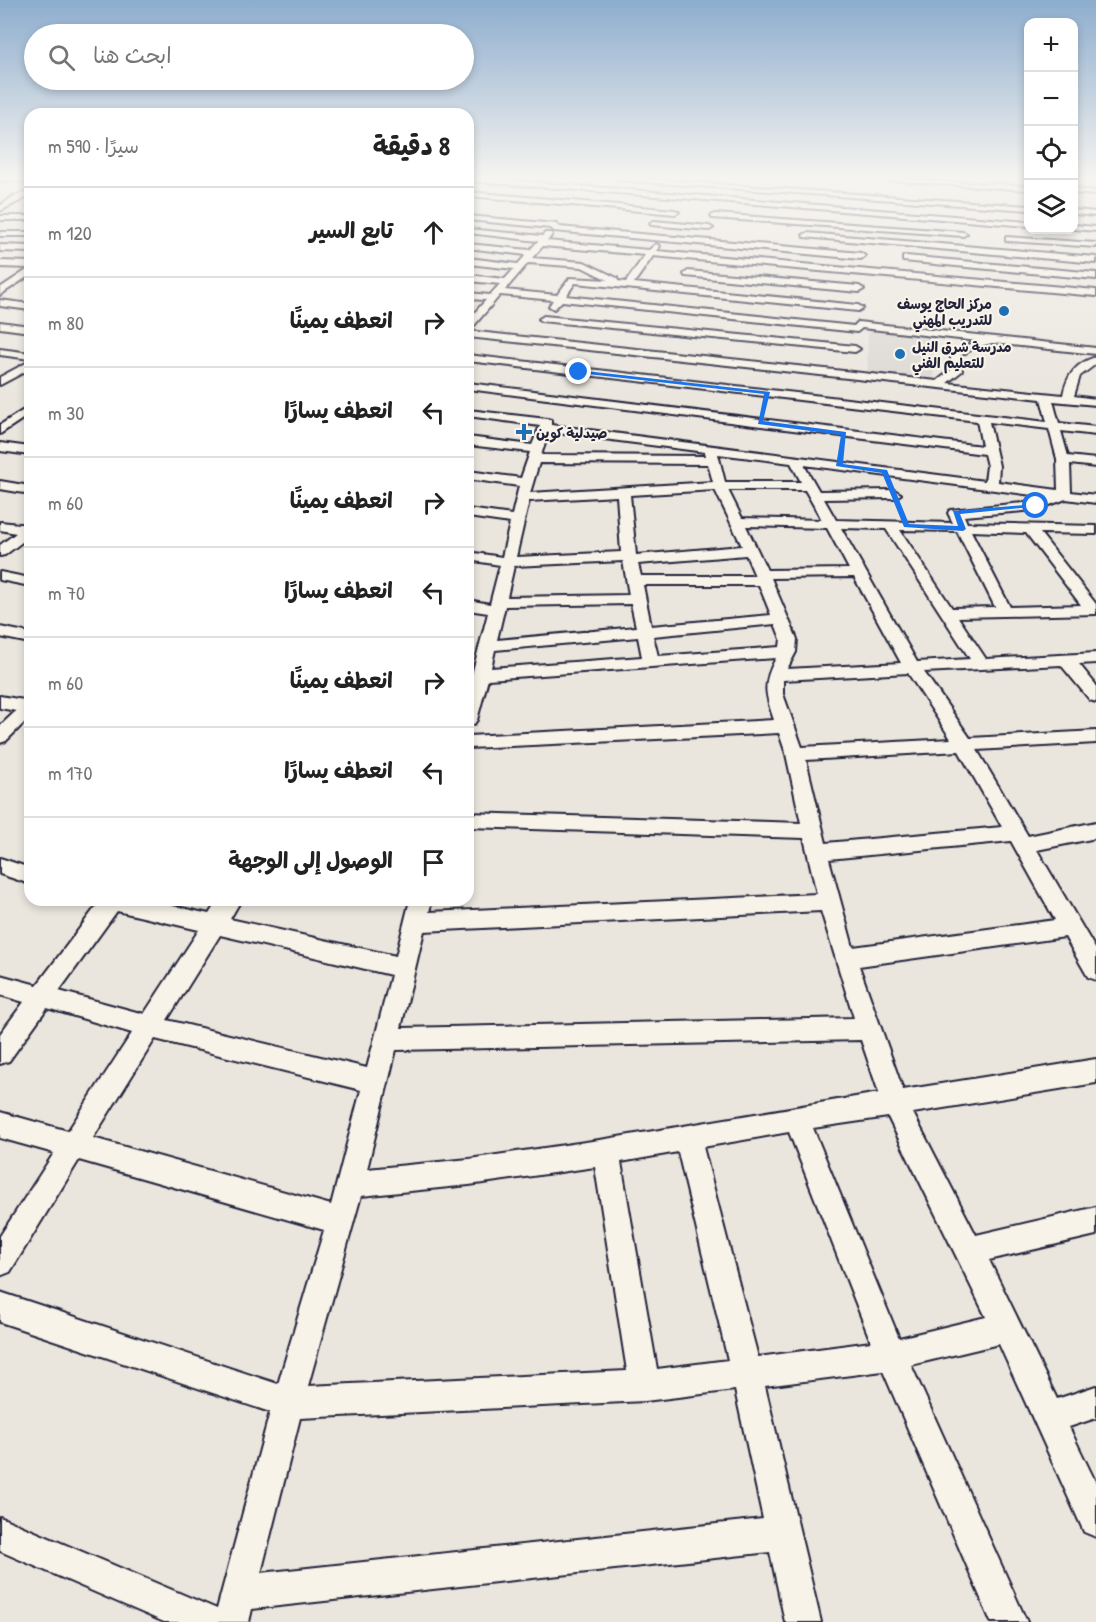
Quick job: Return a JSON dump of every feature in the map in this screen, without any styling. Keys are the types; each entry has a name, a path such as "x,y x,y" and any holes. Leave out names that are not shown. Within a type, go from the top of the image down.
{"street":[{"path":"496,253 527,260"},
{"path":"474,314 496,295 533,253"},
{"path":"641,253 1096,293"},
{"path":"746,279 753,253"},
{"path":"828,253 861,256"},
{"path":"852,376 861,253"},
{"path":"905,276 906,253"},
{"path":"965,253 966,264"},
{"path":"1008,253 1096,260"},
{"path":"625,285 652,254"},
{"path":"661,330 695,258"},
{"path":"1073,258 1080,274"},
{"path":"906,259 1096,276"},
{"path":"0,260 24,264"},
{"path":"474,261 527,260 584,265 625,285"},
{"path":"1016,269 1020,287"},
{"path":"688,274 859,289"},
{"path":"0,292 24,275"},
{"path":"474,279 508,282"},
{"path":"534,329 573,280 858,308"},
{"path":"0,283 12,284"},
{"path":"789,301 792,283"},
{"path":"1,304 20,292"},
{"path":"474,296 559,299 1096,351"},
{"path":"729,316 736,297"},
{"path":"1,304 24,306"},
{"path":"780,342 783,321"},
{"path":"0,325 24,327"},
{"path":"474,688 478,666 488,646 534,454 561,401 594,347 603,325"},
{"path":"474,334 603,325 661,330 719,361 842,450 885,471 1096,499"},
{"path":"534,329 594,347 719,361 767,394 906,395 940,385 1096,402"},
{"path":"940,385 944,379 957,371 955,355 976,344 997,340"},
{"path":"474,412 561,401 619,390 780,342 854,356"},
{"path":"0,352 24,355"},
{"path":"1068,399 1071,379 1078,371 1096,360"},
{"path":"474,361 561,401 619,390 700,438 789,639 788,652 775,675 774,694 795,754 829,902 845,958 895,1103 1007,1327 1096,1520"},
{"path":"1,380 24,367"},
{"path":"474,442 534,454 700,438 743,437 795,460 842,450 872,437 906,434 918,427 919,411 906,395 852,376 767,394 743,437"},
{"path":"474,387 561,401 700,438 743,437"},
{"path":"1046,396 1063,459 1065,495"},
{"path":"919,411 1096,431"},
{"path":"0,412 24,414"},
{"path":"0,430 24,416"},
{"path":"982,418 993,466 991,485"},
{"path":"872,437 990,451"},
{"path":"0,447 24,450"},
{"path":"1063,459 1096,463"},
{"path":"795,460 912,667 965,745 1070,927 1093,959"},
{"path":"885,471 898,513 946,613 981,664"},
{"path":"474,477 526,483"},
{"path":"0,485 24,489"},
{"path":"523,497 720,486 811,491 963,529 1096,530"},
{"path":"623,491 630,558 651,663"},
{"path":"1004,610 956,513 1036,506 1065,495"},
{"path":"737,522 831,524 898,513"},
{"path":"474,514 517,519"},
{"path":"0,526 24,529"},
{"path":"1030,529 1094,609"},
{"path":"0,552 24,534"},
{"path":"474,557 508,562 630,558 751,550"},
{"path":"634,581 857,573"},
{"path":"0,576 24,581"},
{"path":"474,605 637,599"},
{"path":"946,613 1094,609"},
{"path":"488,646 781,619"},
{"path":"0,632 24,637"},
{"path":"478,666 651,663 788,652"},
{"path":"775,675 1096,658"},
{"path":"1066,660 1096,696"},
{"path":"0,702 24,706"},
{"path":"0,737 24,713"},
{"path":"474,742 786,726"},
{"path":"795,754 1096,737"},
{"path":"474,820 816,842 1019,839 1096,830"},
{"path":"0,866 24,874"},
{"path":"782,1534 235,1607 288,1403 341,1221 419,911 829,902"},
{"path":"0,1053 107,906"},
{"path":"135,906 404,968"},
{"path":"0,1262 226,906"},
{"path":"845,958 1070,927"},
{"path":"0,985 151,1027 377,1082"},
{"path":"387,1039 869,1029"},
{"path":"350,1184 470,1172 606,1152 796,1118 1012,1086 1096,1071"},
{"path":"796,1118 891,1355 1009,1622"},
{"path":"0,1125 341,1221"},
{"path":"688,1138 747,1375 803,1622"},
{"path":"606,1152 645,1386"},
{"path":"969,1251 1096,1221"},
{"path":"0,1307 288,1403 645,1386 747,1375 891,1355 1007,1327"},
{"path":"1048,1418 1096,1402"},
{"path":"0,1534 206,1622"}],"shaded area":[{"name":"مدرسة شرق النيل للتعليم الفني","path":"868,329 933,336 934,379 867,373"}],"place":[{"name":"مركز الحاج يوسف للتدريب المهني","path":"1004,311"},
{"name":"مدرسة شرق النيل للتعليم الفني","path":"900,354"},
{"name":"صيدلية كوين","path":"524,432"}],"route":[{"path":"579,372 768,393 760,422 844,434 839,466 885,471 906,526 963,529 956,513 1036,506"}]}
